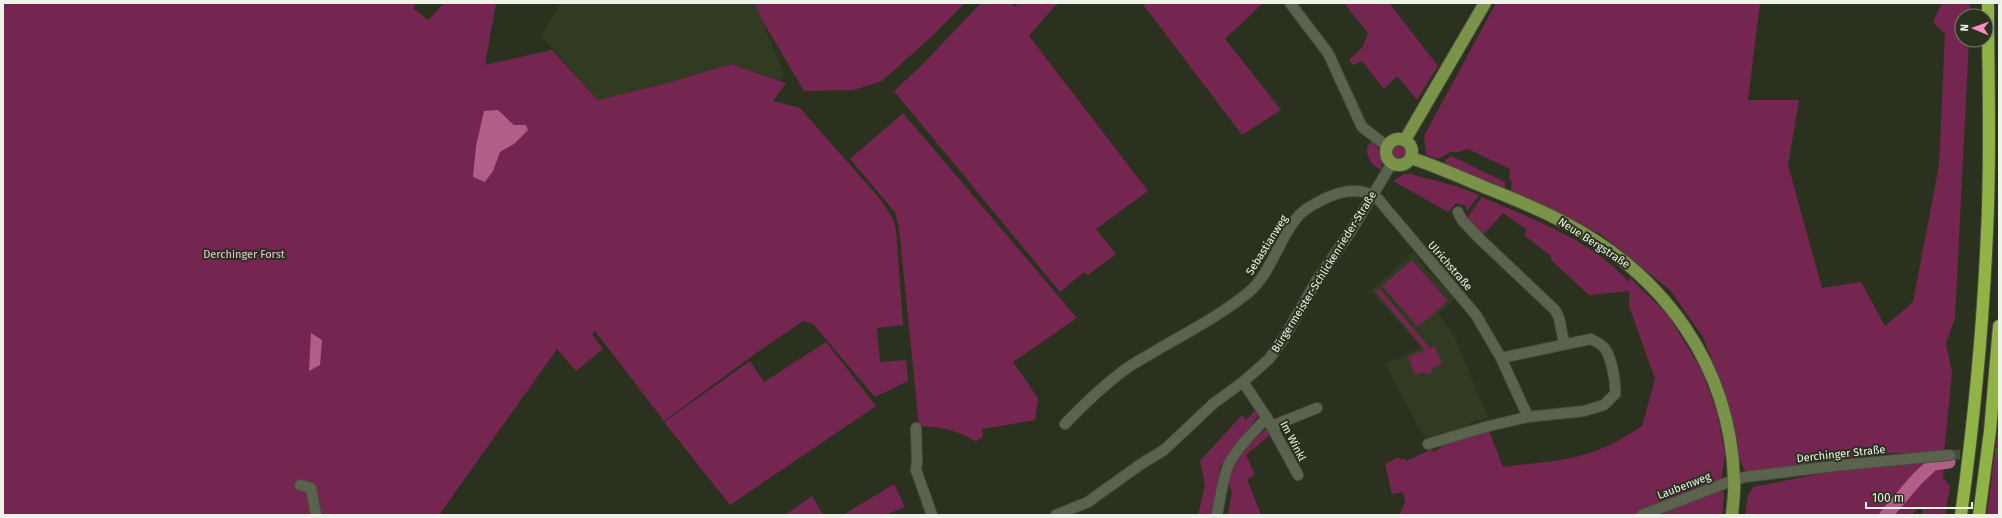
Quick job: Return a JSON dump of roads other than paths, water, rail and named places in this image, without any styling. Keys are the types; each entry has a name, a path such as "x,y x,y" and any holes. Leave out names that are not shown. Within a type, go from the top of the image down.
{"highway":[{"path":"1961,515 1978,373 1987,232 1988,3"},
{"path":"1979,515 1990,431 1999,326"}],"main road":[{"path":"1405,140 1485,3"},
{"path":"1395,139 1405,140 1412,148 1411,158 1403,164 1392,163 1386,156 1387,146 1395,139"},
{"name":"Neue Bergstraße","path":"1411,158 1522,202 1568,224 1615,255 1645,279 1663,296 1694,339 1715,383 1730,436 1734,480 1732,515"}],"street":[{"path":"1290,3 1332,59 1362,127 1387,146"},
{"name":"Bürgermeister-Schlickenrieder-Straße","path":"1056,515 1088,502 1141,464 1164,450 1214,403 1265,364 1276,350 1317,280 1373,196 1392,163"},
{"name":"Sebastianweg","path":"1065,424 1124,370 1224,311 1256,286 1264,276 1293,226 1306,210 1347,192 1358,191 1373,196"},
{"name":"Ulrichstraße","path":"1373,196 1476,314 1501,358 1528,417"},
{"path":"1458,212 1462,220 1480,239 1556,310 1564,343"},
{"path":"1428,444 1489,426 1528,417 1584,411 1604,405 1615,394 1616,384 1606,350 1600,343 1591,339 1564,343 1501,358"},
{"name":"Im Winkl","path":"1243,382 1269,422 1298,475"},
{"path":"1217,515 1224,479 1229,465 1238,451 1269,422 1317,408"},
{"path":"916,428 916,470 932,515"},
{"name":"Derchinger Straße","path":"1734,480 1842,465 1950,455"},
{"name":"Laubenweg","path":"1642,515 1734,480"},
{"path":"300,485 311,488 316,515"}],"waterway":[{"path":"1886,515 1917,479 1933,464 1949,462"}],"tunnel":[{"path":"1950,455 1999,453"}],"park label":[{"name":"Derchinger Forst","path":"244,254"}]}
